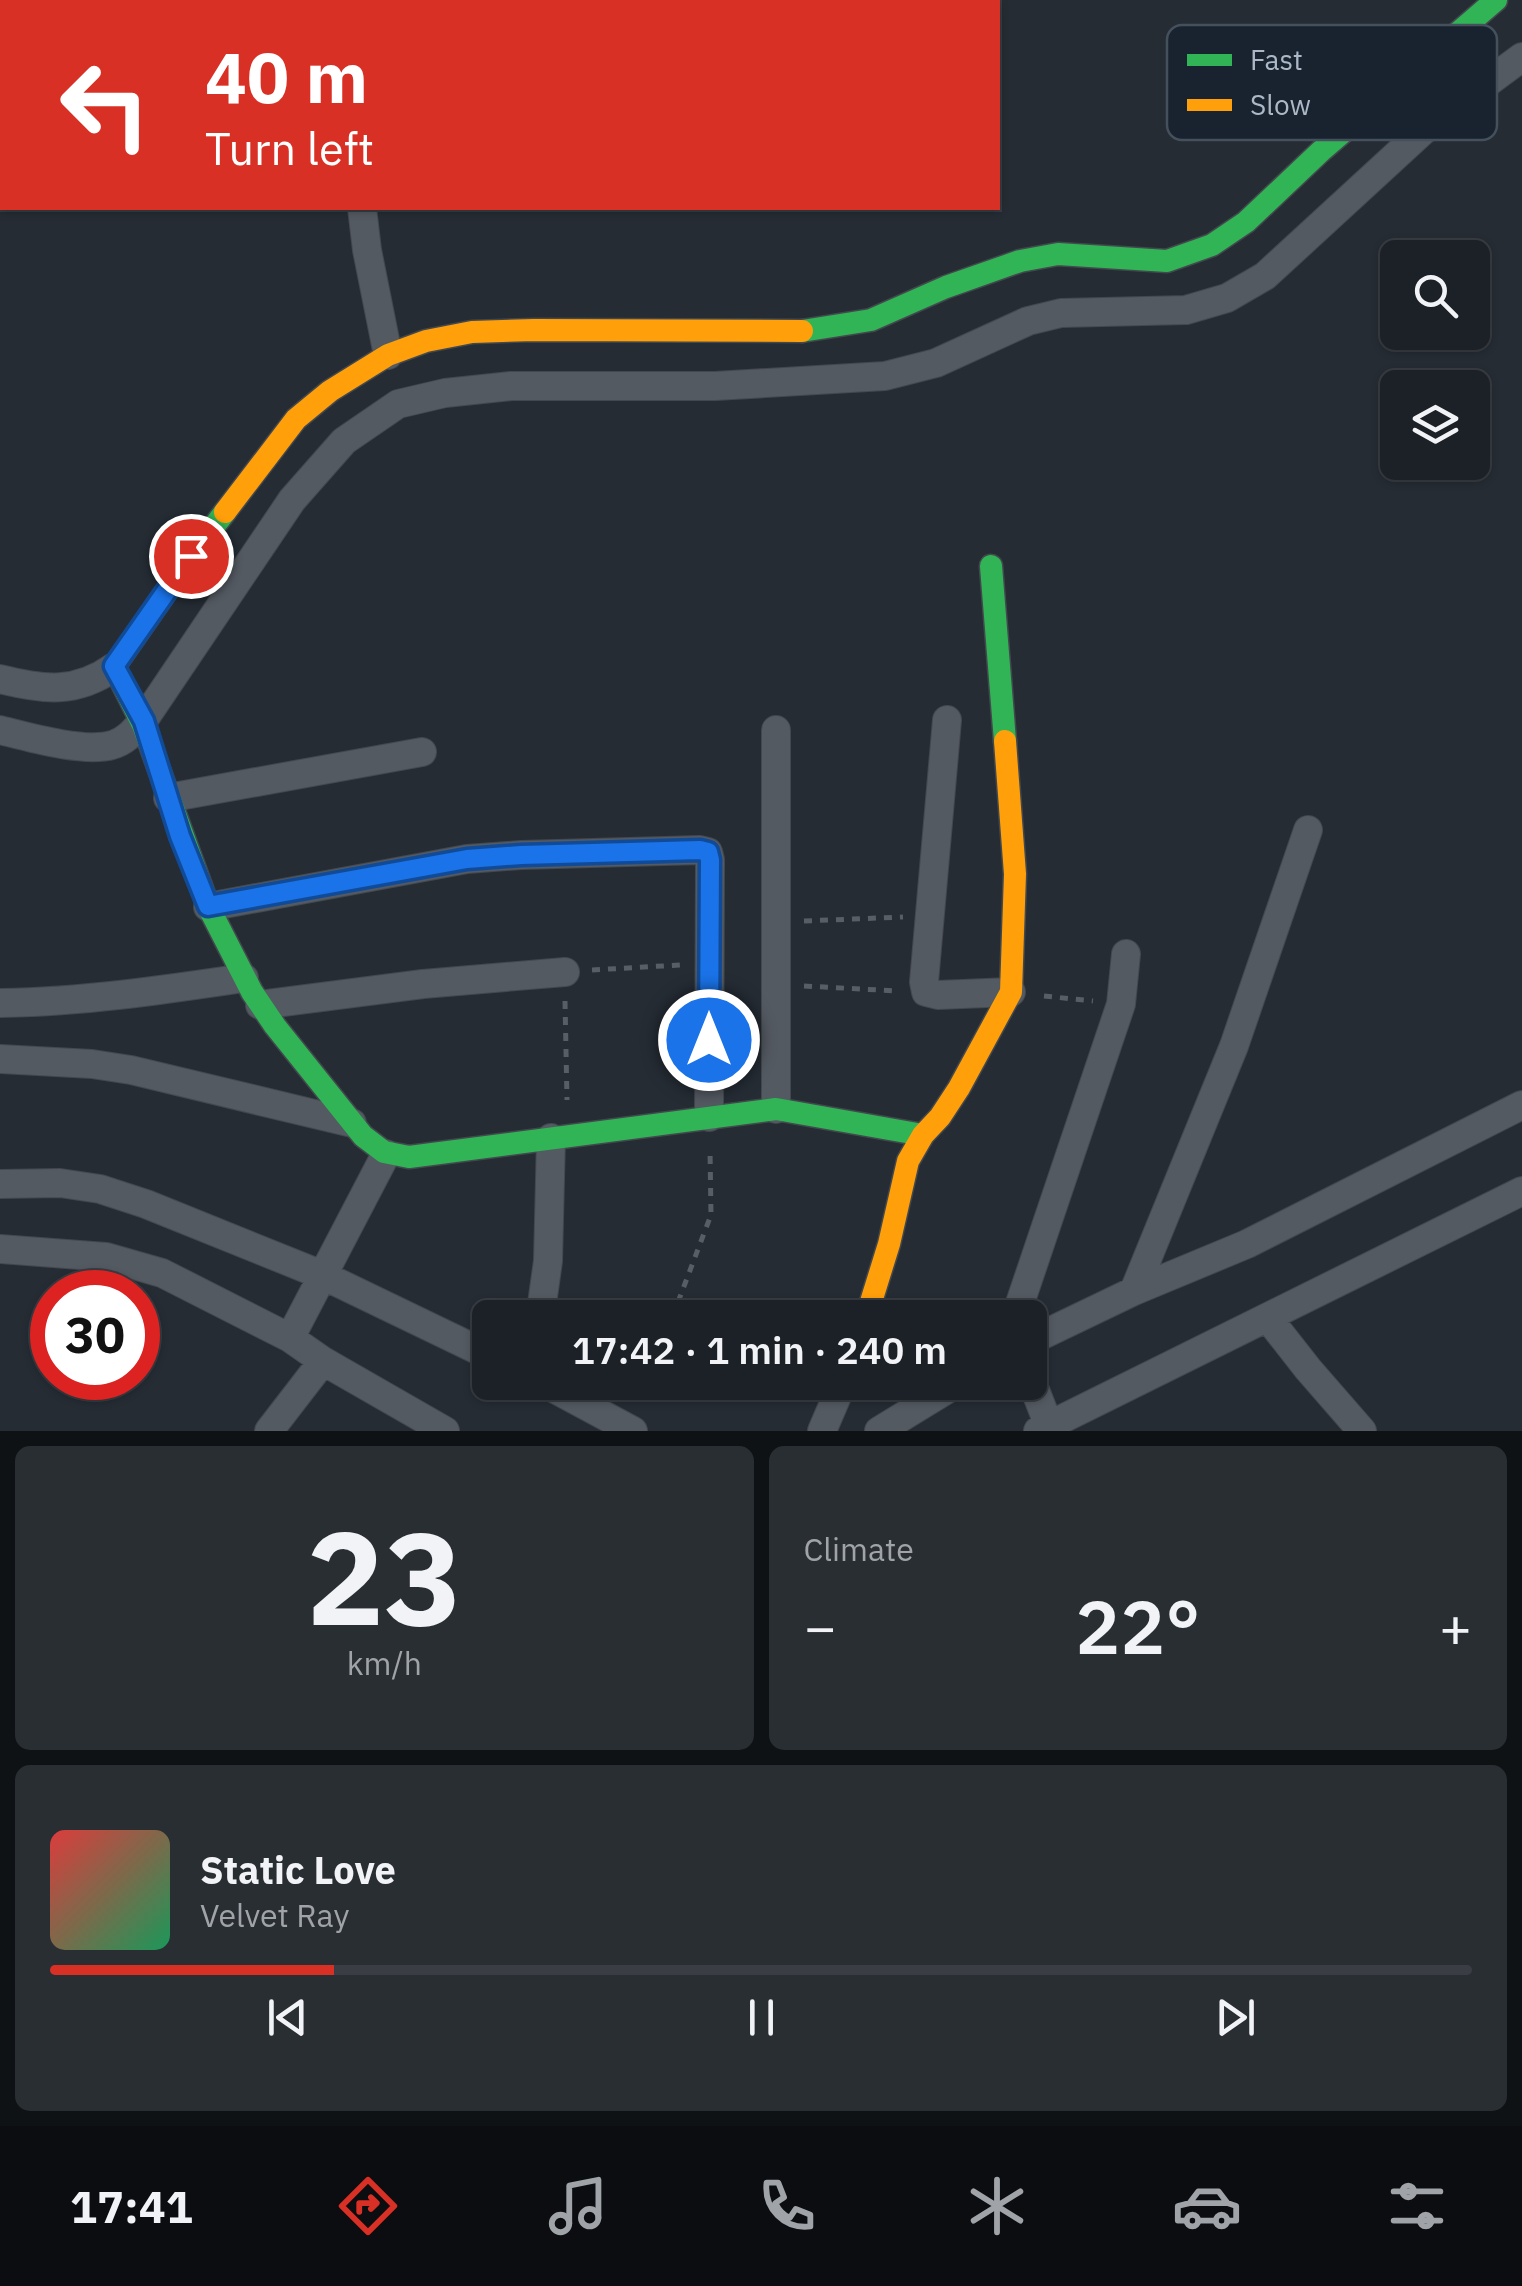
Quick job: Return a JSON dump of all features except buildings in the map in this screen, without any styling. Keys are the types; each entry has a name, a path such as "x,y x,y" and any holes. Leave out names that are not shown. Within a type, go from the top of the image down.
{"street":[{"path":"1467,25 1496,0"},
{"path":"1497,75 1522,57"},
{"path":"0,678 63,688 119,674 191,556 296,418 330,391 388,355 426,341 472,332 796,332 871,320 946,287 1020,261 1058,254 1167,261 1212,245 1246,222 1336,140"},
{"path":"0,730 90,747 110,746 126,739 140,713 292,500 344,441 398,404 445,393 510,386 715,386 886,376 936,363 1028,321 1061,314 1186,310 1228,298 1265,276 1413,140"},
{"path":"362,210 388,355"},
{"path":"871,1300 908,1161 959,1088 1012,992 1015,874 992,566"},
{"path":"119,674 140,713 208,906 244,978 260,1005 352,1123 386,1154 409,1157 776,1109 923,1135"},
{"path":"947,720 926,992 1012,992"},
{"path":"776,730 776,1109"},
{"path":"168,798 422,752"},
{"path":"1134,1291 1234,1046 1308,830"},
{"path":"208,906 467,859 708,852 709,1117"},
{"path":"1021,1300 1121,1004 1126,954"},
{"path":"260,1005 423,984 564,972"},
{"path":"0,1003 118,996 244,978"},
{"path":"0,1060 132,1070 352,1123"},
{"path":"1047,1333 1247,1244 1522,1105"},
{"path":"542,1300 560,1136"},
{"path":"290,1338 386,1154"},
{"path":"0,1184 60,1183 100,1188 322,1276 472,1347"},
{"path":"1037,1400 1046,1429 1522,1191"},
{"path":"0,1249 106,1257 162,1272 290,1338 445,1431"},
{"path":"1268,1318 1362,1431"},
{"path":"269,1431 323,1361"},
{"path":"575,1400 633,1431"},
{"path":"822,1431 835,1400"},
{"path":"880,1431 930,1400"}],"path":[{"path":"776,923 931,916"},
{"path":"560,1136 564,972 708,963"},
{"path":"776,985 926,992"},
{"path":"1012,992 1121,1004"},
{"path":"679,1300 711,1215 709,1117"}],"traffic: fast":[{"path":"1467,25 1496,0"},
{"path":"802,331 871,320 946,287 1020,261 1058,254 1167,261 1212,245 1246,222 1334,140"},
{"path":"225,512 114,667 143,725 209,908 252,992 363,1136 384,1152 409,1157 776,1109 923,1135"},
{"path":"991,566 1005,741"}],"traffic: slow":[{"path":"225,512 296,419 330,391 388,355 426,341 472,332 534,330 802,331"},
{"path":"872,1300 908,1161 959,1088 1011,992 1015,874 1005,741"}],"route":[{"path":"191,556 114,666 144,721 180,836 208,906 467,859 708,852 709,1040"}]}
